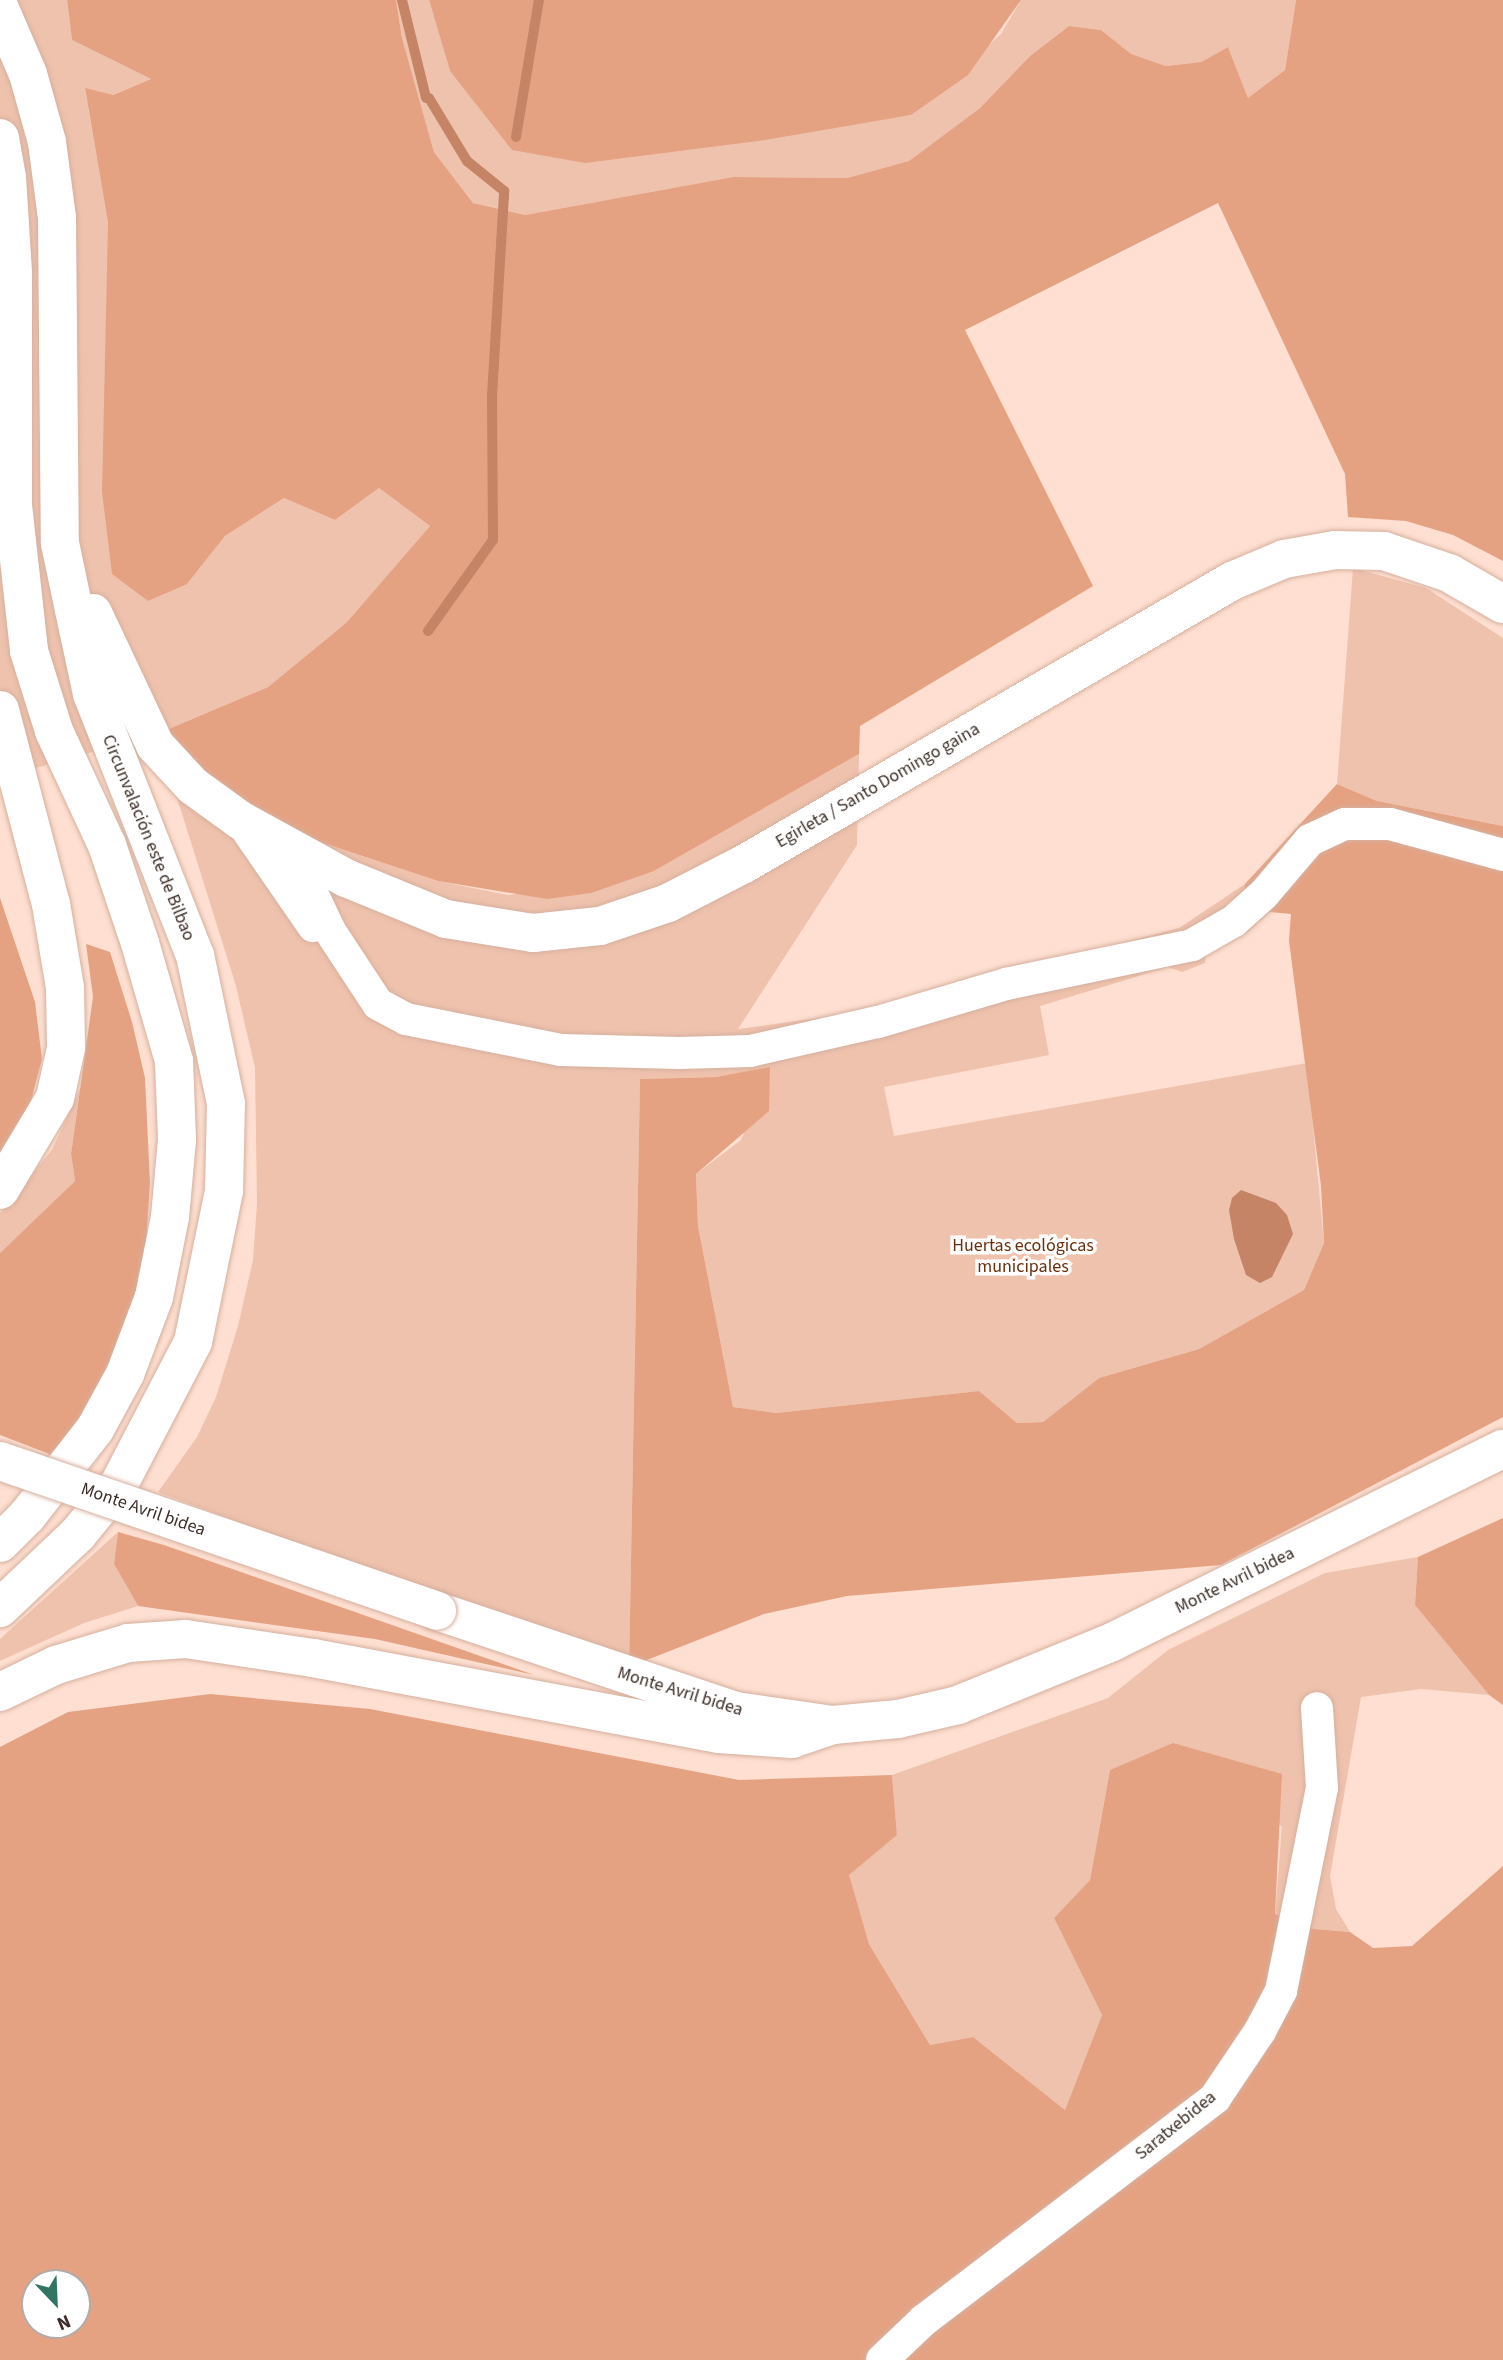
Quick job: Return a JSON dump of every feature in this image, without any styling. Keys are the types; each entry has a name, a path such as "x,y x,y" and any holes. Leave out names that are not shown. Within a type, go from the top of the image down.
{"main road":[{"name":"Circunvalación este de Bilbao","path":"0,9 28,74 49,154 57,218 57,462 60,542 92,694 195,955 208,1003 226,1102 224,1191 204,1303 167,1400 120,1484 78,1534 0,1608"},
{"path":"0,138 13,272 6,431 29,651 54,731 107,845 140,943 174,1061 177,1140 170,1217 154,1297 125,1374 95,1429 27,1516 0,1543"},
{"name":"Egirleta / Santo Domingo gaina","path":"57,462 96,621 124,686 155,745 193,786 240,820 346,878 446,919 533,933 600,926 668,903 744,864 1232,580 1284,559 1335,550 1384,551 1449,573 1503,604"},
{"path":"0,710 51,904 65,988 66,1036 55,1098 0,1190"},
{"name":"Monte Avril bidea","path":"0,1461 736,1711 833,1725 898,1719 946,1708 1024,1681 1112,1642 1503,1449"},
{"path":"0,1692 55,1665 128,1643 186,1639 313,1658 719,1734 792,1739 833,1725"}],"street":[{"path":"240,820 282,886 332,950 351,964"},
{"path":"307,856 305,878 312,898 351,964 378,1004 406,1019 561,1050 750,1051 878,1022 1006,984 1192,945 1254,903 1310,840 1345,824 1391,824 1503,855"},
{"name":"Saratxebidea","path":"882,2360 924,2320 1215,2098 1260,2031 1280,1991 1322,1788 1317,1708"}],"green space":[{"path":"0,0 67,0 72,40 151,79 112,95 85,89 108,223 108,309 187,584 225,536 284,498 335,520 379,488 430,526 346,623 268,687 157,734 0,778"},
{"path":"396,0 429,0 450,71 685,149 911,115 1001,34 1021,0 1296,0 1285,70 1248,98 1228,47 1201,62 1166,66 1130,54 1101,30 1069,26 1030,56 980,108 909,161 847,178 733,177 525,215 473,203 434,152 402,38"},
{"path":"1353,568 1426,588 1503,638 1503,826 1377,801 1337,784"},
{"name":"Huertas ecológicas municipales","path":"157,734 281,829 438,881 508,895 654,871 859,754 857,845 738,1029 847,1014 1179,928 1245,884 1246,933 1206,956 1205,963 1182,972 1168,967 1040,1006 1049,1055 884,1087 894,1136 1307,1063 1324,1243 1304,1290 1199,1349 1099,1378 1043,1422 1017,1423 979,1391 776,1413 733,1407 698,1226 696,1174 741,1140 770,1068 716,1077 640,1079 629,1667 158,1492 197,1437 216,1397 238,1326 253,1260 257,1203 255,1068 236,986"},
{"path":"80,1089 71,1154 75,1181 0,1253 0,1213 52,1150"},
{"path":"118,1532 114,1564 138,1606 84,1623 0,1661 0,1639"},
{"path":"1418,1557 1415,1605 1489,1695 1421,1689 1361,1697 1330,1876 1336,1909 1350,1932 1314,1929 1275,1914 1282,1826 1110,1770 1090,1880 1054,1918 1102,2015 1065,2110 973,2037 930,2045 869,1944 848,1875 897,1835 892,1775 1108,1698 1168,1650 1325,1573"}],"shaded area":[{"path":"67,0 396,0 402,38 434,152 473,203 525,215 733,177 847,178 909,161 980,108 1030,56 1069,26 1101,30 1131,54 1166,66 1201,62 1228,47 1248,98 1285,70 1296,0 1503,0 1503,561 1453,535 1406,521 1348,517 1345,474 1218,203 965,330 1093,586 860,726 859,754 654,871 591,893 547,899 438,881 281,829 224,798 157,734 268,687 346,623 430,526 379,488 335,520 284,498 225,536 187,584 148,601 112,574 102,492 108,223 85,88 113,95 151,79 72,40"},
{"path":"429,0 1021,0 968,75 911,115 765,140 585,163 512,150 450,71"},
{"path":"1337,784 1377,801 1503,826 1503,1417 1221,1565 847,1596 764,1614 629,1667 640,1079 716,1077 770,1067 769,1111 696,1174 698,1226 733,1407 776,1413 979,1391 1017,1423 1043,1422 1099,1378 1199,1349 1304,1290 1324,1243 1321,1186 1289,941 1291,914 1269,912 1246,933 1245,884"},
{"path":"0,898 35,1002 42,1059 28,1112 0,1167"},
{"path":"86,944 110,952 132,1022 145,1078 150,1183 144,1276 130,1326 85,1414 52,1455 0,1435 0,1253 75,1181 71,1154 93,997"},
{"path":"1241,1190 1276,1203 1287,1215 1293,1234 1272,1277 1260,1283 1246,1275 1234,1239 1229,1210 1232,1198"},
{"path":"1503,1518 1503,1705 1489,1695 1415,1605 1418,1557"},
{"path":"118,1532 164,1545 534,1675 375,1639 138,1606 114,1564"},
{"path":"210,1694 370,1709 739,1780 892,1775 897,1835 849,1875 869,1944 930,2045 973,2037 1065,2110 1102,2015 1054,1918 1090,1880 1110,1770 1173,1743 1282,1774 1275,1914 1314,1929 1350,1932 1373,1948 1412,1946 1503,1866 1503,2360 0,2360 0,1747 68,1712"}],"waterway":[{"path":"402,0 426,98"},
{"path":"516,137 539,0"},
{"path":"429,98 467,161 504,191 504,198"},
{"path":"428,631 493,540 492,396 504,191"}]}
